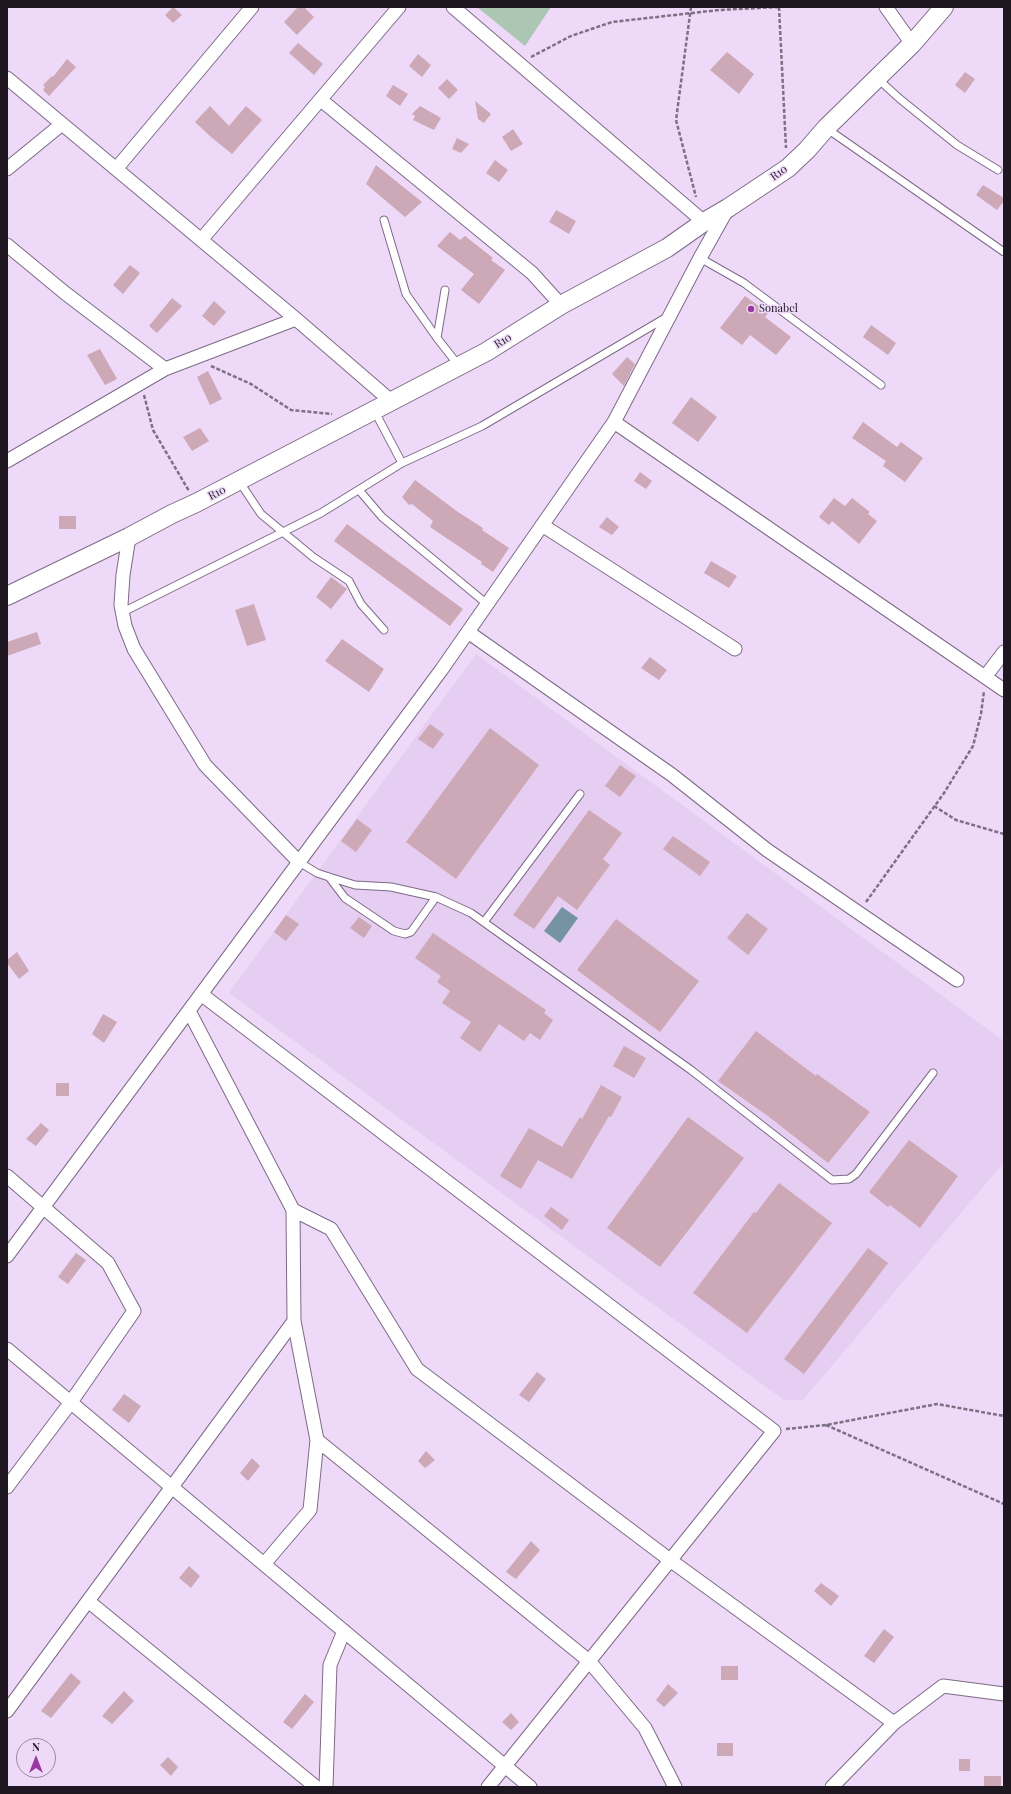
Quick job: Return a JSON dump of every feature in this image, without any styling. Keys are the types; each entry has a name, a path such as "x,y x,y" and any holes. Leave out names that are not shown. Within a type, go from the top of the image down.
{"main road":[{"name":"R10","path":"7,596 196,503 486,352 561,305 667,248 704,222 728,208 788,168 826,128 912,44 944,7"}],"street":[{"path":"116,169 252,7"},
{"path":"201,240 399,7"},
{"path":"453,7 704,222"},
{"path":"886,7 912,44"},
{"path":"7,78 392,401"},
{"path":"321,100 532,273 561,305"},
{"path":"7,169 62,124"},
{"path":"7,1256 438,675 614,422 700,258 728,208"},
{"path":"7,245 65,293 165,369"},
{"path":"7,461 165,369 296,319"},
{"path":"614,422 1004,690"},
{"path":"542,525 735,649"},
{"path":"129,537 123,575 123,612 125,626 134,649 205,765 299,862"},
{"path":"468,632 672,775 767,850 957,980"},
{"path":"985,677 1004,652"},
{"path":"201,994 774,1431 488,1787"},
{"path":"188,1011 293,1210 294,1321 317,1440 310,1510 264,1564"},
{"path":"7,1176 108,1263 134,1311 71,1402 7,1487"},
{"path":"293,1210 331,1230 417,1368 670,1560 894,1723"},
{"path":"7,1711 294,1321"},
{"path":"7,1349 530,1787"},
{"path":"317,1440 589,1661 645,1728 675,1787"},
{"path":"88,1601 316,1787"},
{"path":"326,1787 330,1665 344,1631"},
{"path":"832,1787 894,1723 943,1686 1004,1694"}],"lane":[{"path":"877,78 900,99 957,145 998,170"},
{"path":"826,128 1004,252"},
{"path":"384,220 406,294 436,338 459,366"},
{"path":"700,258 744,283 881,384"},
{"path":"436,338 445,290"},
{"path":"123,612 321,513 402,463 482,426 671,315"},
{"path":"367,414 402,463"},
{"path":"239,481 261,514 314,557 349,581 361,604 384,630"},
{"path":"358,490 382,517 487,604"},
{"path":"484,922 580,794"},
{"path":"299,862 317,873 329,877 355,884 391,887 436,897 471,913 691,1070 832,1180 849,1179 856,1174 933,1073"},
{"path":"329,877 346,898 394,932 404,934 411,932 436,897"}],"path":[{"path":"690,7 676,120 691,184 704,222"},
{"path":"519,63 571,36 612,22 719,10 779,7 788,168"},
{"path":"209,365 250,384 291,410 367,414"},
{"path":"141,383 153,430 174,462 196,503"},
{"path":"859,912 934,806 973,746 981,714 985,677"},
{"path":"934,806 956,820 1004,834"},
{"path":"774,1431 826,1425 937,1404 1004,1416"},
{"path":"826,1425 1004,1504"}],"shaded area":[{"path":"476,654 1004,1041 1004,1162 803,1400 784,1400 229,993"}],"green space":[{"path":"477,7 551,7 525,46"}],"water":[{"path":"562,907 578,918 560,943 544,931"}],"building":[{"path":"173,7 182,15 173,23 165,15"},
{"path":"298,7 304,7 314,17 297,35 284,22"},
{"path":"298,43 323,64 314,75 289,53"},
{"path":"727,52 754,74 739,94 710,70"},
{"path":"418,54 431,65 422,77 409,66"},
{"path":"67,59 76,67 49,96 43,90 45,87 43,85 52,76 53,77"},
{"path":"965,72 975,79 965,93 955,85"},
{"path":"447,79 458,90 449,99 438,88"},
{"path":"393,85 408,94 400,106 386,96"},
{"path":"475,101 491,114 484,123 478,119"},
{"path":"210,106 229,126 246,106 262,120 232,154 195,122"},
{"path":"420,106 441,118 434,130 413,120 415,116 412,114"},
{"path":"513,129 523,144 511,151 502,137"},
{"path":"457,138 469,144 461,153 452,149"},
{"path":"495,160 508,170 499,182 486,173"},
{"path":"376,165 422,202 405,217 366,184"},
{"path":"983,185 1004,198 1004,201 997,210 976,195"},
{"path":"556,210 576,221 569,234 549,222"},
{"path":"450,232 460,240 465,236 493,258 491,260 505,270 479,304 461,290 474,274 437,246"},
{"path":"130,265 140,273 123,294 113,285"},
{"path":"745,296 768,313 765,317 791,337 776,355 750,335 742,345 720,328"},
{"path":"172,298 182,306 157,333 149,326"},
{"path":"214,301 226,312 214,326 202,316"},
{"path":"871,325 896,343 888,355 863,337"},
{"path":"100,349 117,379 105,385 87,355"},
{"path":"627,357 635,364 624,386 612,374"},
{"path":"208,371 222,399 210,405 197,377"},
{"path":"691,397 717,417 698,442 672,423"},
{"path":"863,422 897,447 901,442 923,458 905,482 883,466 886,461 852,438"},
{"path":"200,428 209,441 192,451 183,437"},
{"path":"640,472 652,481 646,489 634,481"},
{"path":"415,480 458,512 483,528 482,530 509,548 493,572 481,564 482,562 430,527 433,521 412,504 409,505 402,497"},
{"path":"834,498 845,506 852,498 870,512 868,514 877,521 859,544 832,521 829,525 819,517"},
{"path":"59,516 76,516 76,529 59,529"},
{"path":"607,517 619,527 612,535 599,527"},
{"path":"347,524 463,609 450,626 334,541"},
{"path":"711,561 737,576 729,588 704,573"},
{"path":"331,577 347,589 331,609 316,597"},
{"path":"254,604 266,640 247,646 235,610"},
{"path":"37,632 41,644 7,656 7,642"},
{"path":"342,639 384,669 369,692 325,661"},
{"path":"650,657 667,670 659,680 641,668"},
{"path":"430,724 444,734 433,749 418,739"},
{"path":"490,728 539,765 456,879 406,842"},
{"path":"620,765 636,776 620,797 605,786"},
{"path":"589,810 622,833 603,859 610,865 577,910 558,896 534,929 513,915"},
{"path":"357,819 372,830 356,852 341,841"},
{"path":"673,836 710,862 700,876 663,849"},
{"path":"747,913 768,929 748,955 727,938"},
{"path":"286,915 299,924 286,941 274,932"},
{"path":"359,917 372,926 364,938 350,928"},
{"path":"616,919 699,981 660,1032 577,970"},
{"path":"433,933 546,1010 544,1013 553,1020 540,1040 530,1033 524,1041 499,1024 480,1052 460,1038 471,1022 442,1003 450,991 437,982 441,976 415,958"},
{"path":"17,952 29,971 19,979 7,963 7,960"},
{"path":"103,1014 117,1022 104,1043 92,1034"},
{"path":"756,1031 816,1076 817,1074 870,1112 828,1163 768,1116 718,1081"},
{"path":"624,1046 646,1058 634,1078 613,1066"},
{"path":"56,1083 69,1083 69,1096 56,1096"},
{"path":"601,1085 622,1097 611,1117 609,1116 572,1179 538,1160 521,1189 500,1176 529,1128 562,1147 580,1117 582,1119"},
{"path":"688,1117 744,1158 660,1267 607,1228"},
{"path":"41,1123 49,1130 36,1146 26,1139"},
{"path":"909,1140 958,1176 920,1228 890,1205 888,1207 869,1192"},
{"path":"779,1183 832,1223 747,1333 693,1293 754,1212 756,1213"},
{"path":"551,1207 569,1220 562,1230 544,1216"},
{"path":"868,1248 888,1263 804,1374 784,1359"},
{"path":"76,1253 86,1260 68,1284 58,1277"},
{"path":"537,1372 546,1379 529,1402 519,1395"},
{"path":"124,1394 141,1406 129,1423 112,1410"},
{"path":"426,1451 435,1460 425,1468 418,1461"},
{"path":"252,1458 260,1466 248,1481 240,1473"},
{"path":"531,1541 540,1550 516,1579 506,1572"},
{"path":"189,1566 200,1576 191,1588 179,1578"},
{"path":"821,1583 839,1596 831,1606 814,1591"},
{"path":"884,1629 894,1637 874,1663 864,1656"},
{"path":"721,1666 738,1666 738,1680 721,1680"},
{"path":"71,1673 81,1682 51,1718 41,1711"},
{"path":"668,1684 678,1693 664,1707 656,1700"},
{"path":"124,1691 134,1701 112,1724 102,1716"},
{"path":"305,1694 314,1702 292,1729 283,1722"},
{"path":"511,1713 519,1722 511,1730 502,1722"},
{"path":"717,1743 733,1743 733,1756 717,1756"},
{"path":"168,1757 178,1767 171,1776 160,1765"},
{"path":"959,1759 970,1759 970,1771 959,1771"},
{"path":"984,1776 1001,1776 1001,1787 984,1787"}],"place":[{"name":"Sonabel","path":"751,309"}]}
